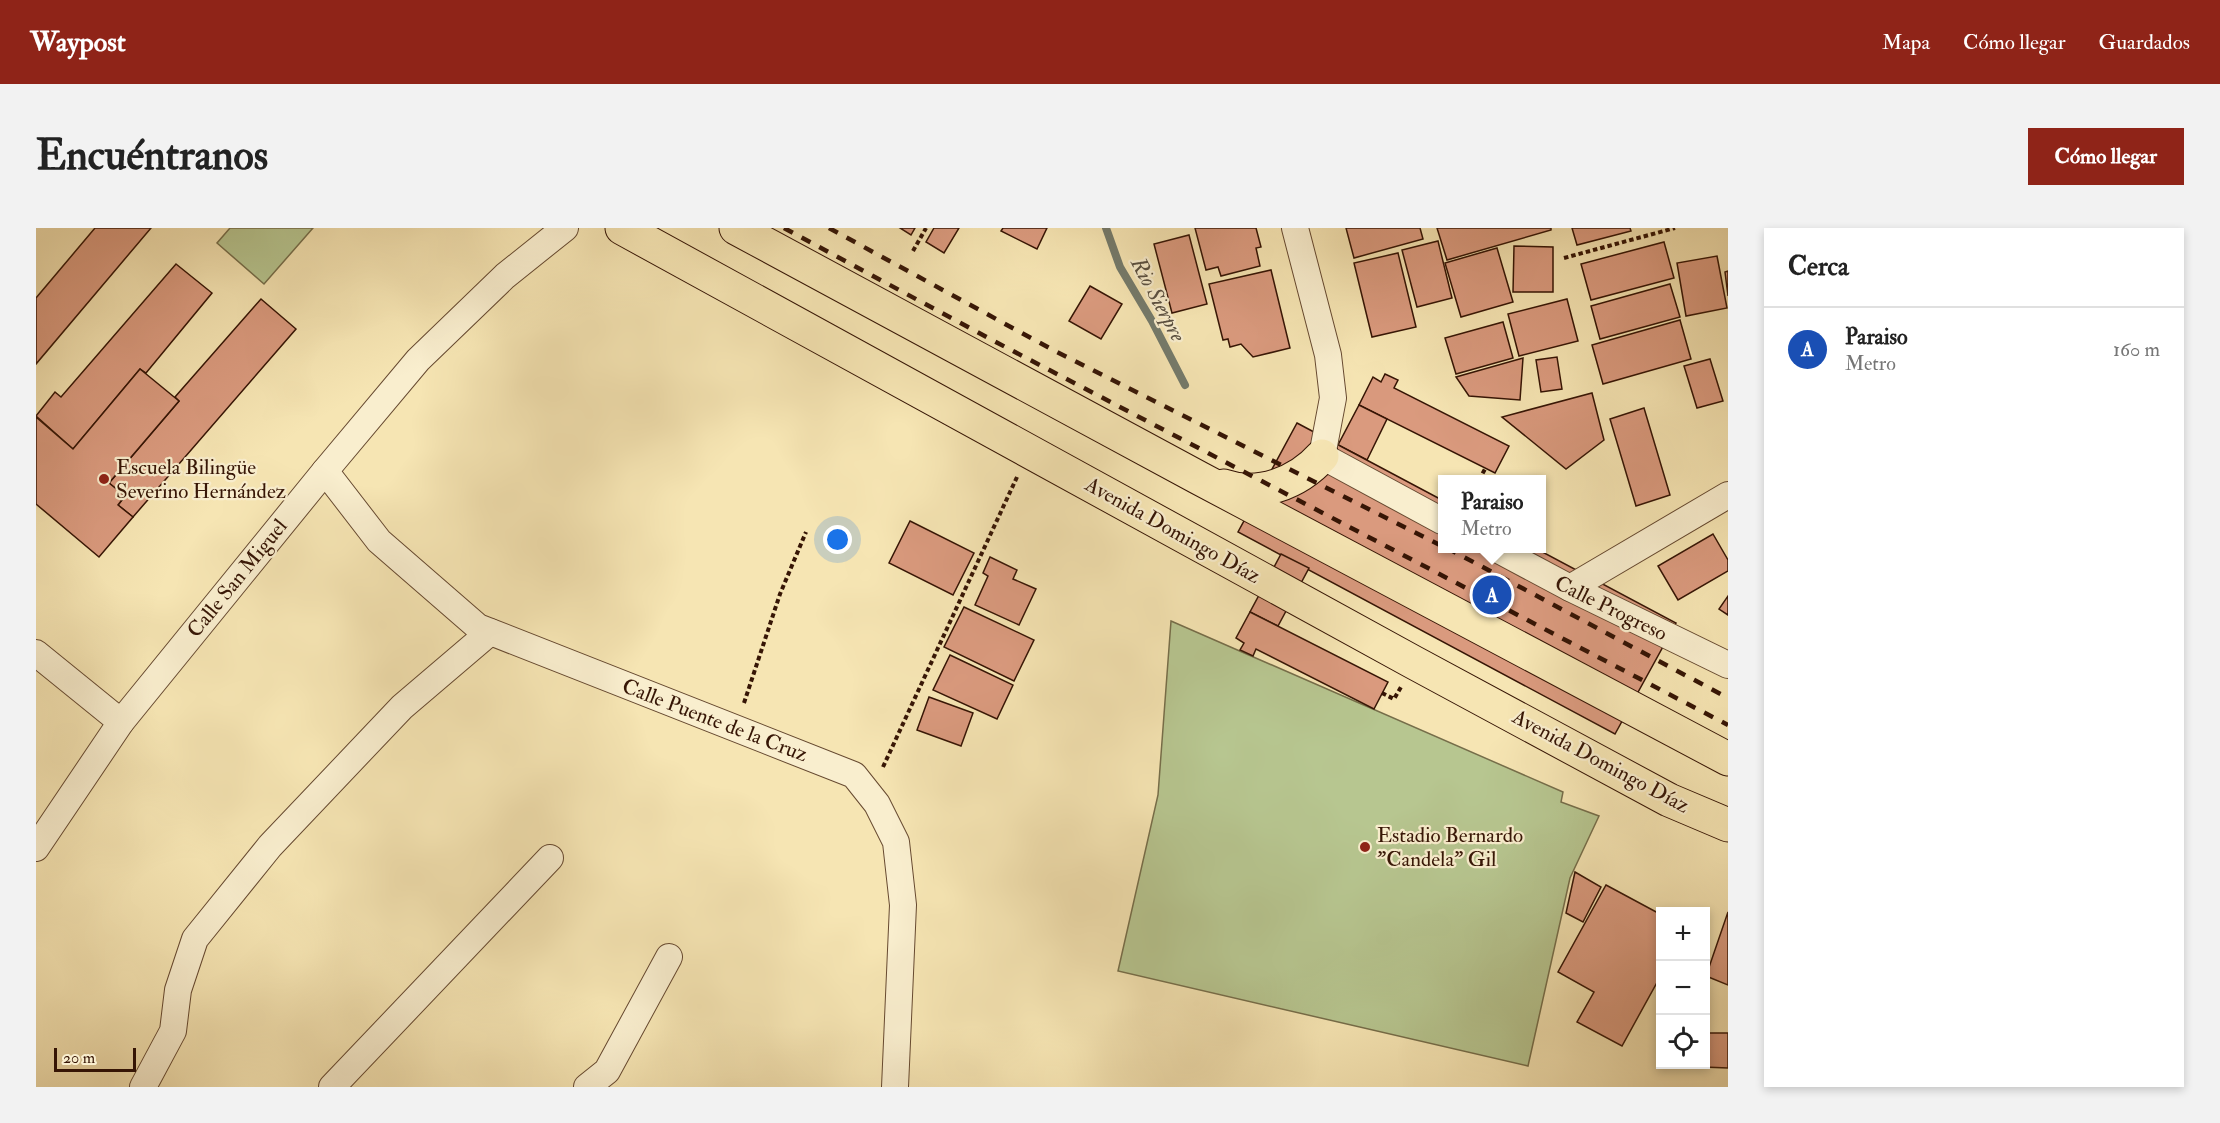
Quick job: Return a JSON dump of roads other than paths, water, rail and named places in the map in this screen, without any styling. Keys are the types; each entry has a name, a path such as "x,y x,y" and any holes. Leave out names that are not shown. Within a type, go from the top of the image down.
{"main road":[{"name":"Avenida Domingo Díaz","path":"622,228 1669,800 1728,825"},
{"path":"736,228 1728,759"},
{"path":"1200,478 1239,492 1281,486 1322,456"}],"street":[{"name":"Calle San Miguel","path":"36,848 121,722 418,360 505,276 565,228"},
{"path":"1295,228 1328,355 1333,398 1322,456 1438,518"},
{"name":"Calle Puente de la Cruz","path":"325,471 379,542 478,627 854,775 877,804 896,842 903,905 895,1087"},
{"path":"1570,588 1728,495"},
{"name":"Calle Progreso","path":"1502,553 1728,665"},
{"path":"143,1087 173,1031 178,990 195,939 270,846 394,715 490,632"},
{"path":"36,653 121,722"},
{"path":"332,1087 550,858"},
{"path":"587,1087 607,1071 669,957"}],"waterway":[{"name":"Rio Sierpre","path":"1106,228 1120,267 1152,321 1185,385"}],"railway":[{"path":"784,228 992,340 1728,725"},
{"path":"829,228 1053,350 1438,544"},
{"path":"1456,553 1728,698"}],"place":[{"name":"Escuela Bilingüe Severino Hernández","path":"104,479"},
{"name":"Paraiso","path":"1492,595"},
{"name":"Estadio Bernardo \"Candela\" Gil","path":"1365,847"}]}
